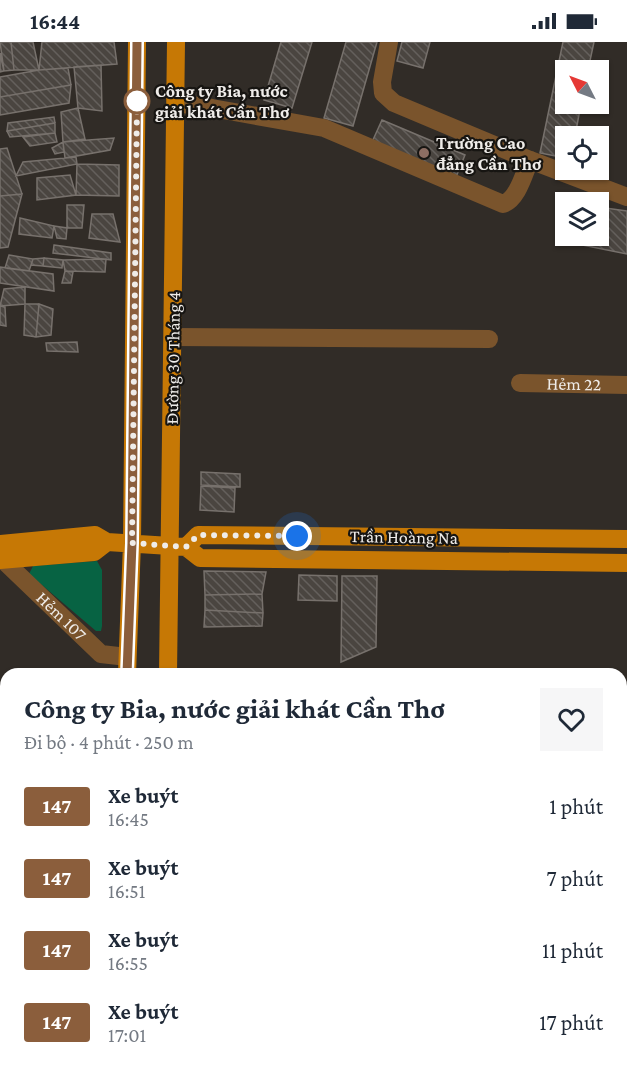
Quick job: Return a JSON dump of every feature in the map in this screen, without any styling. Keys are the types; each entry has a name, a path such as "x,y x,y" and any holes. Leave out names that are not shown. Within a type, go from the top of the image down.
{"main road":[{"path":"127,665 132,543 137,42"},
{"name":"Đường 30 Tháng 4","path":"168,668 178,546 173,337 176,42"},
{"name":"Trần Hoàng Na","path":"178,546 198,535 627,539"},
{"name":"Trần Hoàng Na","path":"1,555 94,552 107,542 178,546 200,558 627,563"}],"street":[{"path":"389,42 382,82 383,93 394,104 627,197"},
{"path":"176,103 324,128 503,204 514,195 530,160"},
{"path":"173,337 489,339"},
{"name":"Hẻm 22","path":"520,383 627,385"},
{"name":"Hẻm 107","path":"1,555 101,654 127,665"}],"green space":[{"path":"97,561 102,570 101,631 96,631 29,574 33,566"}],"building":[{"path":"0,42 11,42 14,70 4,71"},
{"path":"11,42 33,42 39,70 14,70"},
{"path":"42,42 114,42 117,64 39,70"},
{"path":"281,42 312,42 292,108 264,100"},
{"path":"346,42 377,42 353,126 324,118"},
{"path":"402,42 430,42 423,68 397,61"},
{"path":"563,42 594,42 590,60 559,60"},
{"path":"0,53 4,71 0,72"},
{"path":"101,65 102,111 78,108 74,67"},
{"path":"68,68 71,85 0,97 0,77 39,70"},
{"path":"555,81 555,114 579,114 577,126 555,126 555,156 540,153"},
{"path":"71,85 69,103 0,115 0,97"},
{"path":"78,108 85,139 63,142 61,112"},
{"path":"54,117 55,123 7,131 8,123"},
{"path":"382,120 465,155 456,177 372,142"},
{"path":"55,123 55,133 10,137 7,131"},
{"path":"55,133 57,142 30,146 23,137"},
{"path":"114,138 110,150 65,158 63,142"},
{"path":"63,142 64,152 55,154 52,148"},
{"path":"7,148 22,194 0,196 0,149"},
{"path":"76,157 77,164 16,176 23,162"},
{"path":"77,164 119,165 119,196 76,195"},
{"path":"70,175 76,195 37,200 37,178"},
{"path":"22,194 8,247 0,248 0,196"},
{"path":"67,205 84,205 82,228 67,228"},
{"path":"609,209 627,211 627,254 587,246 609,246"},
{"path":"92,214 113,214 120,242 89,238"},
{"path":"20,218 54,226 52,238 19,234"},
{"path":"54,226 67,228 66,239 57,238"},
{"path":"54,245 111,253 111,260 53,253"},
{"path":"9,255 33,259 29,271 5,268"},
{"path":"44,258 43,266 31,265 33,259"},
{"path":"44,258 63,260 62,268 43,266"},
{"path":"106,259 105,272 65,271 63,260"},
{"path":"0,267 53,274 54,291 0,283"},
{"path":"65,271 73,272 71,283 62,283"},
{"path":"25,287 25,304 0,306 4,289"},
{"path":"25,304 39,304 36,337 24,335"},
{"path":"39,304 53,309 51,335 36,337"},
{"path":"0,306 5,307 6,326 0,325"},
{"path":"77,342 78,352 47,351 46,343"},
{"path":"201,472 240,474 240,487 201,485"},
{"path":"201,486 235,488 234,512 200,510"},
{"path":"204,571 266,572 262,594 205,595"},
{"path":"299,575 337,576 337,601 298,600"},
{"path":"342,576 377,576 376,647 341,662"},
{"path":"262,594 263,613 205,610 205,595"},
{"path":"205,610 263,613 262,626 204,627"}],"bus line":[{"name":"147","path":"127,668 132,543 137,42"}],"place":[{"name":"Công ty Bia, nước giải khát Cần Thơ","path":"137,101"},
{"name":"Trường Cao đẳng Cần Thơ","path":"424,153"}],"route":[{"path":"137,101 132,543 186,547 198,535 297,536"}]}
